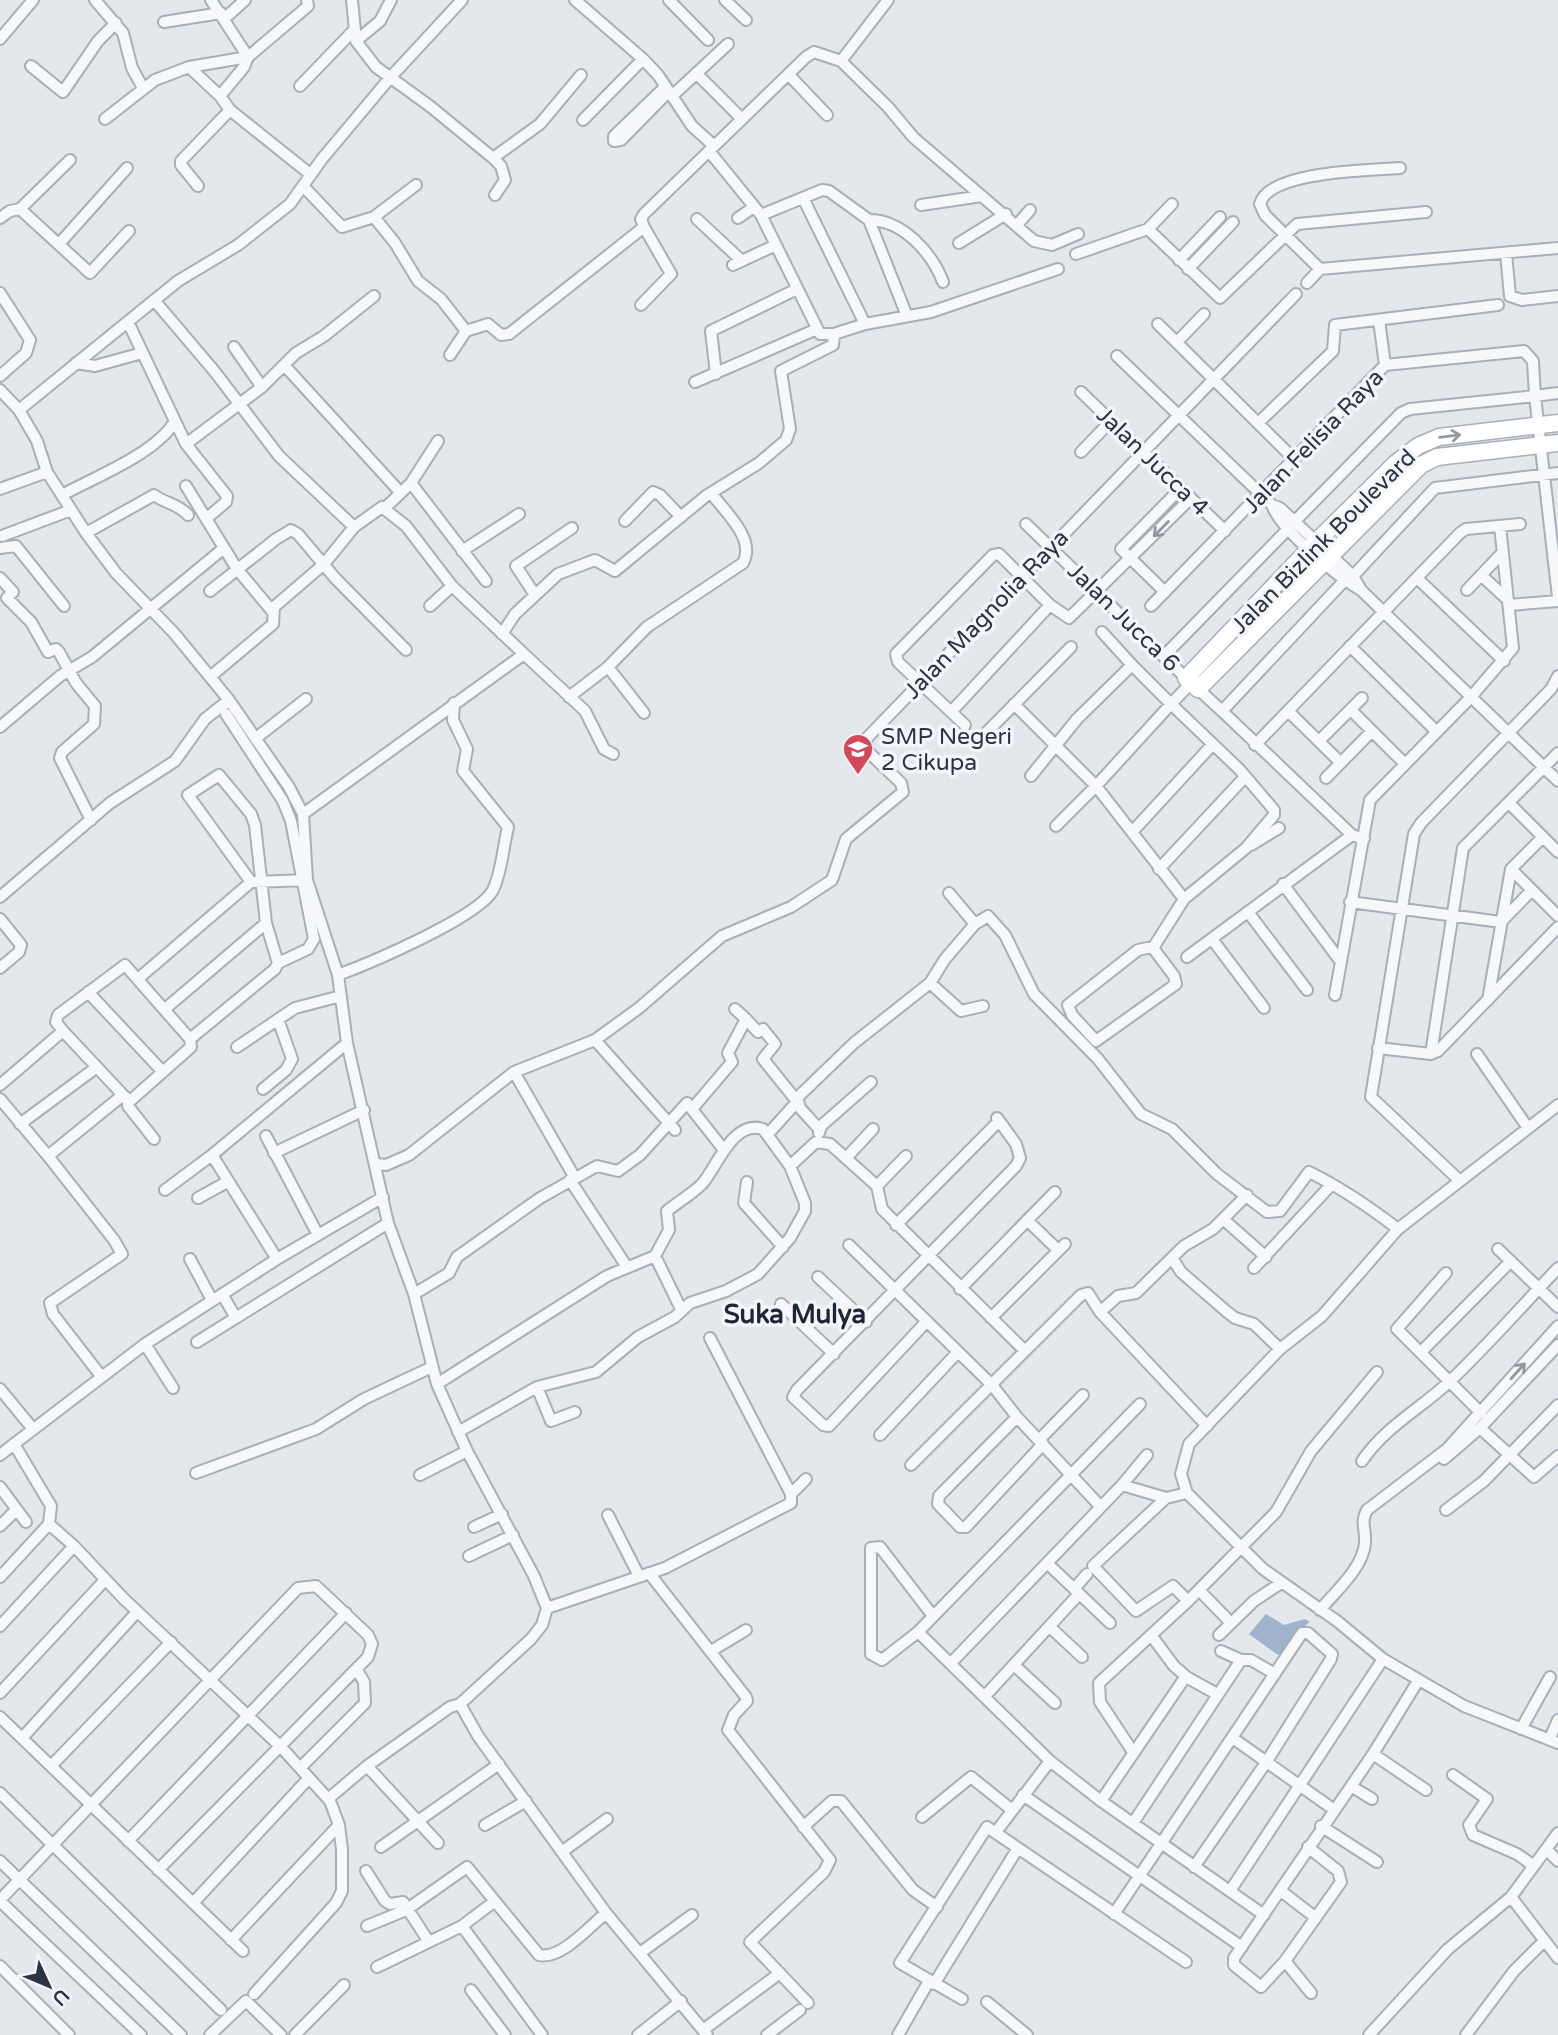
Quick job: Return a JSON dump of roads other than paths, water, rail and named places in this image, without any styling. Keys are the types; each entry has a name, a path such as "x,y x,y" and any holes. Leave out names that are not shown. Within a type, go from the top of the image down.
{"street":[{"path":"0,38 33,0"},
{"path":"95,0 116,23 127,42 132,68 143,88"},
{"path":"211,0 248,57"},
{"path":"164,22 223,15 245,0"},
{"path":"220,96 244,67 248,57 296,18 308,6 307,0"},
{"path":"300,86 356,36 380,21 391,0"},
{"path":"19,410 154,300 268,223 304,187 310,174 389,79 462,0"},
{"path":"575,0 643,59 711,148 757,211 820,334 834,334 865,324 931,312 1058,269"},
{"path":"669,0 708,40"},
{"path":"725,0 746,20"},
{"path":"841,61 888,0"},
{"path":"354,1 356,36 389,79 421,99 501,166 505,180 495,195"},
{"path":"32,66 63,92 98,41 116,23"},
{"path":"668,91 621,140 614,141 614,136 668,91 696,73 728,44"},
{"path":"641,304 671,274 644,227 641,219 643,214 814,52 841,61 888,107 913,137 1006,214 1034,241 1044,246 1078,234"},
{"path":"105,119 143,88 172,72 248,57"},
{"path":"583,120 643,59"},
{"path":"189,67 220,96 230,110 310,174"},
{"path":"696,73 742,119"},
{"path":"493,158 540,124 581,75"},
{"path":"789,75 827,115"},
{"path":"198,186 181,165 181,161 230,110"},
{"path":"0,218 10,211 20,209 70,160"},
{"path":"59,244 128,167"},
{"path":"1320,269 1261,208 1261,199 1270,190 1294,179 1400,168"},
{"path":"304,187 342,227 374,217 416,185"},
{"path":"738,218 825,189 869,220 888,223 928,251 943,282"},
{"path":"921,205 982,196"},
{"path":"803,198 865,324"},
{"path":"1076,254 1148,229 1172,204"},
{"path":"20,209 90,273 129,231"},
{"path":"1017,225 1030,210"},
{"path":"1148,229 1216,296 1223,297 1299,223 1426,212"},
{"path":"959,243 1006,214"},
{"path":"374,217 395,243 418,281 441,299 466,331"},
{"path":"1179,260 1220,217"},
{"path":"697,219 737,263 776,245"},
{"path":"869,220 907,316"},
{"path":"1188,269 1233,222"},
{"path":"450,355 466,331 488,324 501,335 509,334 644,227"},
{"path":"1307,283 1320,269 1558,248"},
{"path":"1506,253 1510,296 1522,300 1558,296"},
{"path":"716,374 711,331 797,289"},
{"path":"0,293 30,340 26,353 0,376"},
{"name":"Jalan Magnolia Raya","path":"376,1164 386,1165 409,1154 514,1072 595,1040 639,1008 722,936 791,907 832,880 846,839 903,792 901,783 864,746 866,739 1296,294"},
{"path":"186,444 262,387 284,365 374,296"},
{"path":"154,300 279,456 354,527"},
{"path":"1258,423 1333,351 1334,326 1498,306"},
{"path":"1177,342 1204,314"},
{"path":"1379,320 1385,365"},
{"path":"128,323 186,444 227,496 226,502 206,518"},
{"path":"1158,324 1294,459"},
{"path":"695,382 817,329"},
{"path":"502,634 515,614 558,574 595,560 615,571 681,517 759,463 786,440 790,429 781,372 833,345 834,334"},
{"path":"234,347 262,387"},
{"name":"Jalan Felisia Raya","path":"1151,606 1385,365 1524,351 1532,361 1535,396"},
{"path":"76,363 94,366 142,353"},
{"path":"1117,356 1262,493 1272,505 1275,514 1291,525 1349,578 1558,781"},
{"path":"284,365 399,491"},
{"path":"0,390 19,410 37,441 47,472 86,533 116,573 229,700 289,787 303,814 303,880 338,975 347,1043 388,1223 414,1294 437,1384 467,1451 513,1535 547,1608 542,1625 531,1639 460,1704 450,1707 367,1766 328,1799"},
{"name":"Jalan Jucca 4","path":"1081,391 1225,531"},
{"path":"1164,656 1401,413 1410,409 1558,393"},
{"path":"1508,603 1558,599 1535,396"},
{"path":"62,495 137,454 166,434 176,421"},
{"path":"1082,452 1111,421"},
{"name":"Jalan Bizlink Boulevard","path":"1192,683 1313,545 1396,463 1418,446 1438,437 1558,423"},
{"path":"272,611 324,564 354,527 375,510 385,508 399,491 411,483 438,441"},
{"name":"Jalan Bizlink Boulevard","path":"1192,683 1328,559 1421,465 1437,457 1558,443"},
{"path":"0,489 47,472"},
{"path":"1222,711 1435,488 1558,473"},
{"path":"411,483 486,581"},
{"path":"186,486 237,569 272,611 273,624 209,677"},
{"path":"1165,592 1121,549 1181,488"},
{"path":"625,521 653,492 660,495 681,517"},
{"path":"569,697 608,667 647,627 743,563 747,543 712,494"},
{"path":"86,533 154,495 179,505 188,515"},
{"path":"965,725 898,662 896,654 993,555 999,554 1051,605 1071,617 1191,498"},
{"path":"385,508 406,526 452,586 585,711 604,749 613,754"},
{"path":"2,536 71,510"},
{"path":"461,551 519,514"},
{"name":"Jalan Jucca 6","path":"1026,524 1352,835"},
{"path":"1255,745 1460,533 1466,529 1520,524"},
{"path":"1335,995 1370,800 1471,697 1513,648 1500,526"},
{"path":"535,595 516,566 572,528"},
{"path":"210,592 291,530 298,534 406,650"},
{"path":"0,548 16,546 64,606"},
{"path":"1,725 60,676 71,672 223,548"},
{"path":"1467,590 1503,552"},
{"path":"1481,575 1508,603"},
{"path":"1417,578 1504,661"},
{"path":"0,579 13,592 7,598 9,603 31,622 48,652 56,649 59,652 95,706 94,724 62,752 60,758 90,820"},
{"path":"430,606 452,586"},
{"path":"953,711 1051,605"},
{"path":"1102,632 1274,810 1274,815 1246,848"},
{"path":"1350,646 1437,732"},
{"path":"986,733 1071,647"},
{"path":"303,814 333,795 454,703 524,654"},
{"path":"1031,776 1055,745 1132,664"},
{"path":"608,667 644,713"},
{"path":"1459,1180 1371,1097 1414,834 1421,823 1551,689 1558,676"},
{"path":"1056,826 1192,683"},
{"path":"1319,741 1362,698"},
{"path":"256,738 306,699"},
{"path":"0,897 110,803 175,761 205,719 229,700"},
{"path":"338,975 387,956 476,907 494,888 508,827 463,771 467,749 453,720 454,703"},
{"path":"1014,704 1096,786 1184,899"},
{"path":"1351,710 1405,764"},
{"path":"1288,711 1341,763"},
{"path":"190,1039 275,969 278,963 308,949 314,939 291,821 284,801 226,714"},
{"path":"1326,778 1373,731"},
{"path":"1132,831 1213,744"},
{"path":"1431,1054 1463,848 1558,753"},
{"path":"256,883 188,798 216,775 220,776 253,819 256,883 278,963"},
{"path":"1159,869 1245,777"},
{"path":"1509,803 1558,852"},
{"path":"1153,947 1174,976 1175,984 1096,1041 1072,1015 1068,1005 1138,950 1153,947 1184,899 1246,848 1279,828"},
{"path":"1187,957 1352,835 1364,839"},
{"path":"1488,1000 1511,869 1543,837"},
{"path":"1511,869 1558,916"},
{"path":"139,978 256,883 303,880"},
{"path":"1283,884 1341,962"},
{"path":"1502,922 1532,890"},
{"path":"949,893 975,924"},
{"path":"1350,902 1502,922"},
{"path":"1248,912 1307,990"},
{"path":"768,1134 796,1101 854,1043 930,983 944,959 975,924 990,916 1005,935 1030,989 1098,1059 1141,1114 1172,1129 1217,1174 1267,1212 1274,1214 1280,1211 1309,1172 1331,1185 1345,1189 1398,1229"},
{"path":"0,919 21,948 0,968"},
{"path":"165,1009 266,923"},
{"path":"1378,1048 1431,1054 1438,1051 1558,927"},
{"path":"1212,939 1264,1008"},
{"path":"48,1156 125,1098 163,1072 192,1046 190,1039 139,978 123,965 58,1015 56,1022 125,1098 128,1106 154,1139"},
{"path":"930,983 961,1011 983,1006"},
{"path":"88,992 163,1072"},
{"path":"237,1046 295,1008 341,996"},
{"path":"735,1009 758,1032 763,1029 775,1044 763,1059 819,1129 820,1141"},
{"path":"263,1089 286,1070 292,1059 278,1019"},
{"path":"692,1109 732,1062 728,1054 746,1019"},
{"path":"0,1085 63,1031"},
{"path":"595,1040 672,1127"},
{"path":"164,1190 212,1155 347,1043"},
{"path":"1476,1055 1528,1128"},
{"path":"20,1124 97,1067"},
{"path":"514,1072 572,1179 627,1267"},
{"path":"819,1129 871,1082"},
{"path":"0,1099 48,1156 122,1254 50,1303 52,1314 101,1376"},
{"path":"414,1294 449,1273 457,1257 572,1179 600,1166 620,1171 672,1127 684,1104 688,1103 724,1150"},
{"path":"1558,1105 1398,1229 1321,1316 1280,1349 1189,1444 1182,1461 1181,1474 1187,1493 1239,1547 1281,1583 1383,1659 1464,1706 1554,1740 1558,1720"},
{"path":"274,1153 364,1110"},
{"path":"896,1225 998,1120 1016,1143 1019,1162 793,1395 827,1427 927,1321"},
{"path":"437,1384 627,1267 655,1256 669,1230 667,1211 701,1184 724,1150 736,1138 759,1127 768,1134 790,1166 806,1208 783,1247 758,1274 726,1291 702,1297 681,1309 675,1317 638,1337 596,1372 537,1387 458,1432"},
{"path":"847,1157 873,1129"},
{"path":"266,1136 318,1235"},
{"path":"820,1141 830,1144 847,1157 877,1186 879,1205 896,1225 1024,1350"},
{"path":"790,1166 820,1141"},
{"path":"212,1155 277,1259"},
{"path":"877,1186 906,1156"},
{"path":"198,1198 228,1182"},
{"path":"747,1182 744,1203 783,1247"},
{"path":"1254,1268 1331,1185"},
{"path":"960,1289 1055,1192"},
{"path":"1100,1312 1118,1296 1136,1293 1172,1258 1223,1219 1247,1195"},
{"path":"0,1455 145,1345 277,1259 383,1197"},
{"path":"1223,1219 1266,1257"},
{"path":"991,1318 1062,1247 1027,1220"},
{"path":"197,1342 388,1223"},
{"path":"849,1245 992,1385 1017,1417 1100,1506"},
{"path":"1498,1249 1558,1307"},
{"path":"655,1256 681,1309"},
{"path":"1172,1258 1181,1272 1226,1311 1235,1318 1254,1324 1280,1349"},
{"path":"190,1259 236,1318"},
{"path":"1422,1351 1511,1261"},
{"path":"1362,1461 1386,1431 1416,1411 1450,1380 1558,1268"},
{"path":"1446,1273 1397,1326 1398,1331 1422,1351 1481,1413"},
{"path":"818,1277 866,1322"},
{"path":"911,1465 1084,1293 1088,1293 1100,1312 1207,1426"},
{"path":"781,1304 834,1354"},
{"path":"1320,1610 1361,1557 1365,1542 1363,1518 1367,1510 1447,1449 1558,1326"},
{"path":"547,1608 644,1574 791,1503 791,1494 710,1338"},
{"path":"145,1345 173,1388"},
{"path":"1363,1518 1455,1451 1558,1345"},
{"path":"880,1435 958,1353"},
{"path":"196,1474 316,1429 364,1399 432,1367"},
{"path":"1133,1752 1100,1702 1098,1687 1105,1674 1188,1601 1276,1512 1311,1451 1377,1372"},
{"path":"537,1387 551,1421 575,1412"},
{"path":"0,1389 33,1429"},
{"path":"1017,1417 939,1496 938,1504 960,1527 966,1527 1083,1395"},
{"path":"933,1616 880,1547 873,1546 869,1552 871,1654 877,1660 885,1659 918,1632 1140,1404"},
{"path":"1446,1510 1484,1481 1558,1405"},
{"path":"1479,1427 1534,1478 1558,1456"},
{"path":"0,1577 50,1524 51,1506 14,1444"},
{"path":"420,1475 467,1451"},
{"path":"951,1663 1122,1485 1147,1455"},
{"path":"791,1494 806,1479"},
{"path":"1122,1485 1166,1498"},
{"path":"0,1487 26,1522"},
{"path":"1187,1493 1166,1498 1093,1566 1136,1611 1173,1586 1188,1601"},
{"path":"0,1527 16,1510"},
{"path":"474,1527 502,1514"},
{"path":"608,1514 644,1574 710,1651 747,1701 730,1723 728,1731 831,1863 750,1942 780,1973 804,2007 767,2035"},
{"path":"50,1524 137,1612 281,1747 328,1799 339,1825 342,1891 290,1956 254,1994"},
{"path":"469,1556 513,1535"},
{"path":"0,1626 74,1546"},
{"path":"1047,1563 1110,1623"},
{"path":"985,1696 1050,1627 1087,1574"},
{"path":"0,1693 105,1580"},
{"path":"1219,1634 1254,1601 1281,1583"},
{"path":"141,2035 0,1901 298,1588 307,1584 323,1590 368,1635 372,1644 368,1657 158,1870"},
{"path":"1199,1590 1231,1623"},
{"path":"22,1738 137,1612"},
{"path":"128,1841 346,1613"},
{"path":"1050,1627 1082,1657"},
{"path":"710,1651 746,1630"},
{"path":"918,1632 1051,1761 1101,1801 1264,1915"},
{"path":"1114,1914 1303,1633 1308,1633 1332,1654 1267,1761 1194,1867"},
{"path":"1151,1635 1174,1667 1217,1694"},
{"path":"51,1766 171,1642"},
{"path":"1221,1651 1241,1660 1251,1660 1275,1674"},
{"path":"1230,1891 1383,1659"},
{"path":"1133,1823 1241,1660"},
{"path":"1015,1666 1055,1703"},
{"path":"300,1768 365,1703 364,1682 357,1670"},
{"path":"1521,1728 1549,1677"},
{"path":"1101,1801 1182,1682 1188,1678"},
{"path":"1308,1847 1338,1871 1341,1878 1285,1961 1261,1987 1233,1964 1321,1826 1373,1754 1418,1681"},
{"path":"460,1704 478,1736 606,1913 705,2033 780,1973"},
{"path":"0,1717 243,1951"},
{"path":"1234,1739 1333,1809"},
{"path":"1373,1754 1426,1790"},
{"path":"996,1832 1051,1761"},
{"path":"381,1847 499,1764"},
{"path":"367,1766 421,1820 438,1843"},
{"path":"1453,1774 1487,1799 1469,1825 1473,1835 1517,1854 1534,1866"},
{"path":"922,1817 971,1777 1012,1810"},
{"path":"193,1903 309,1778"},
{"path":"1351,1786 1372,1799"},
{"path":"0,1793 221,2010"},
{"path":"1023,1795 1242,1947"},
{"path":"485,1825 526,1801"},
{"path":"803,1826 832,1801 841,1801 913,1890 937,1907"},
{"path":"563,1851 607,1819"},
{"path":"232,1940 339,1825"},
{"path":"1321,1826 1377,1862"},
{"path":"962,1999 931,1983 901,1962 987,1827 1186,1962"},
{"path":"1368,2035 1448,1949 1511,1897 1558,1833"},
{"path":"898,2035 1018,1848"},
{"path":"1547,1850 1558,1861"},
{"path":"0,1861 181,2035"},
{"path":"367,1926 406,1910 467,1867 532,1949 544,1956 560,1950 606,1913"},
{"path":"366,1871 385,1901 390,1904 402,1902 429,1942"},
{"path":"1281,1891 1316,1918"},
{"path":"1511,1897 1558,1958"},
{"path":"377,1968 462,1926 495,1901"},
{"path":"640,1953 692,1915"},
{"path":"462,1926 542,2035"},
{"path":"1466,2035 1514,1970 1544,1941"},
{"path":"1285,1961 1311,1993"},
{"path":"0,1966 69,2035"},
{"path":"295,2035 344,1985"},
{"path":"471,1990 505,2035"},
{"path":"210,2035 246,2001 281,2035"},
{"path":"638,2035 681,2001"},
{"path":"987,2001 1027,2035"}],"water":[{"path":"1266,1614 1284,1625 1305,1619 1310,1622 1278,1655 1249,1634"}],"place":[{"name":"SMP Negeri 2 Cikupa","path":"858,776"}],"district":[{"name":"Suka Mulya","path":"795,1314"}]}
